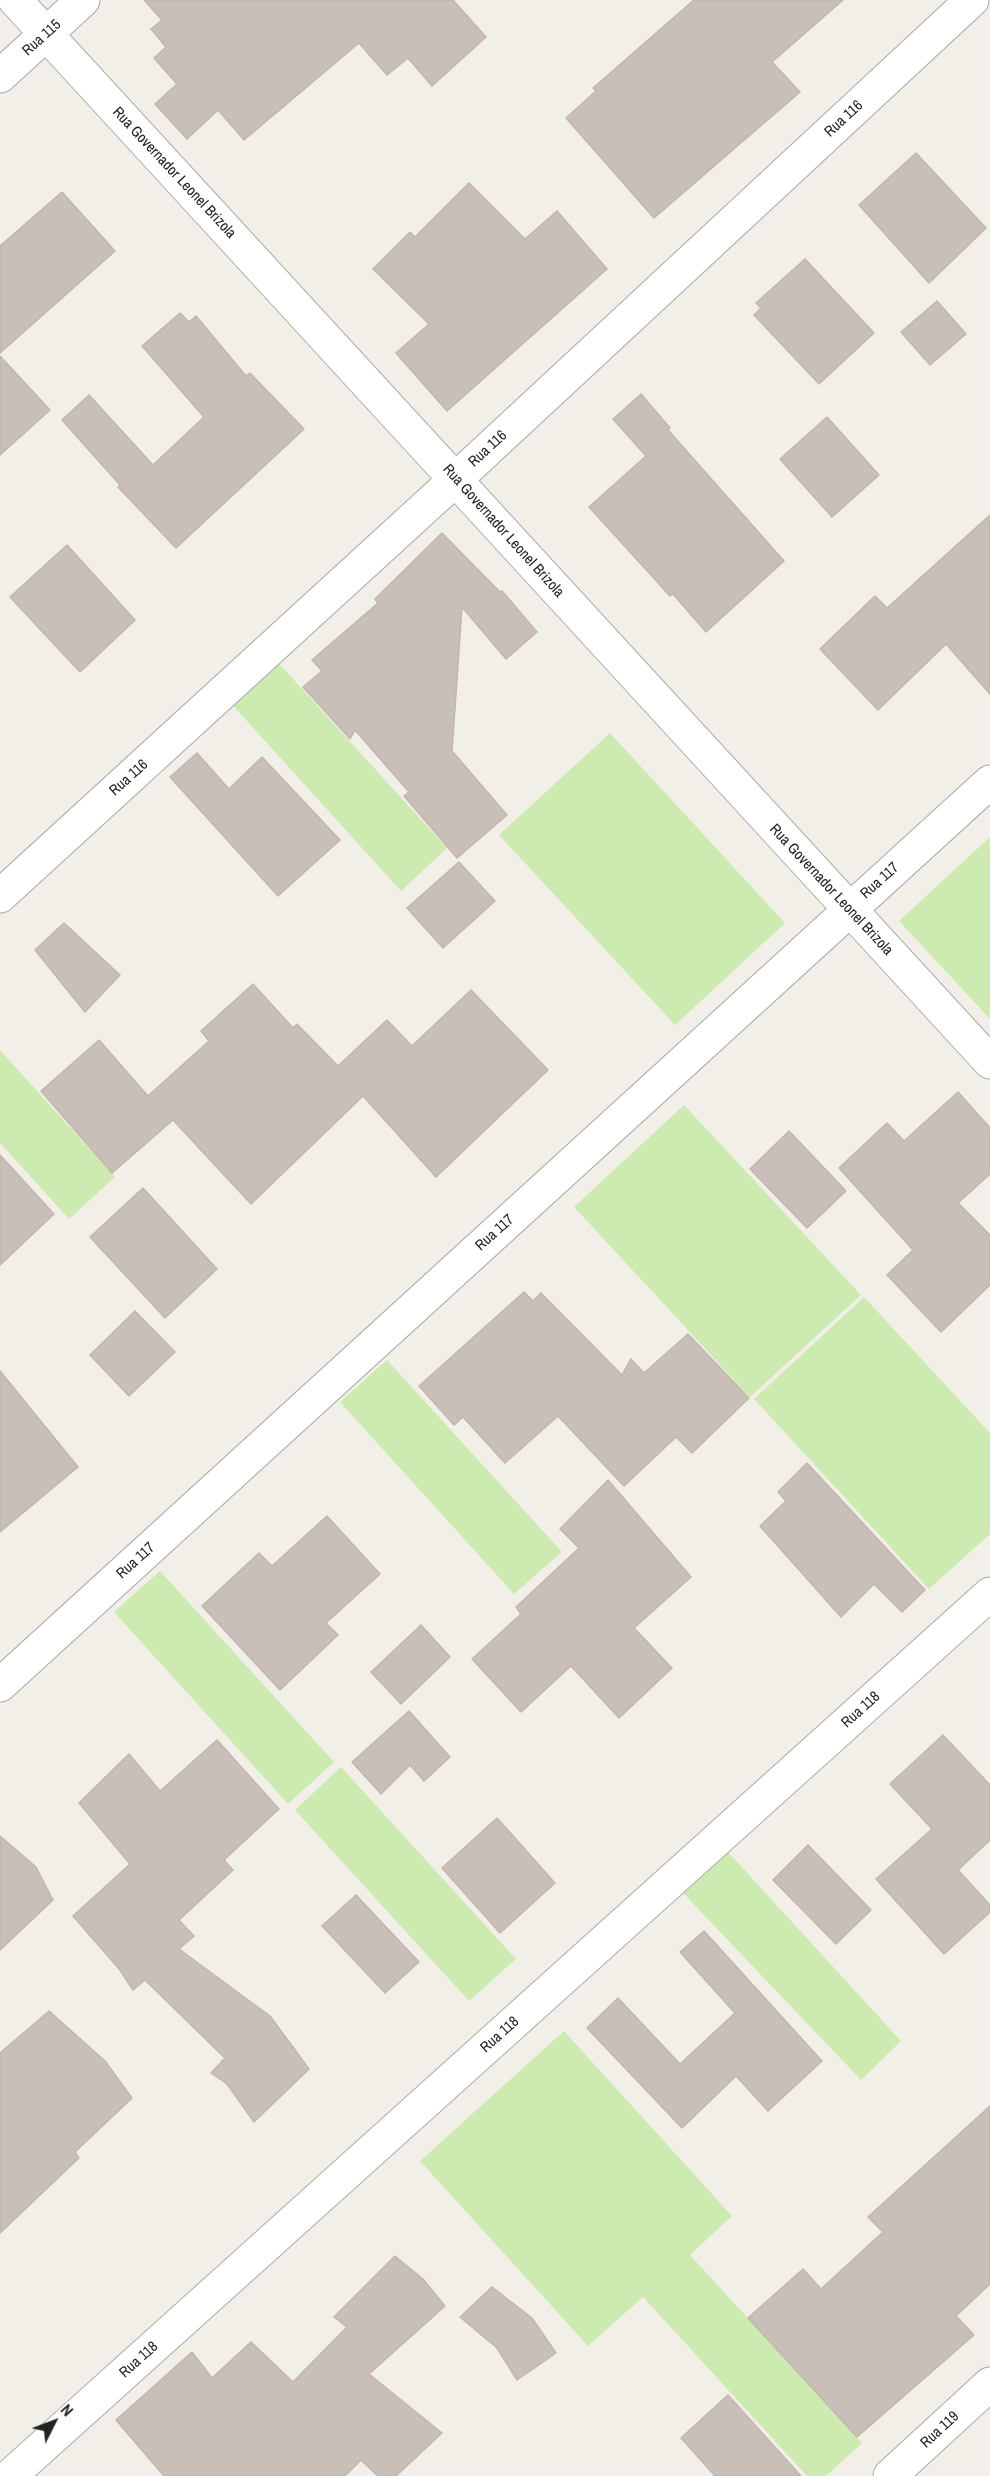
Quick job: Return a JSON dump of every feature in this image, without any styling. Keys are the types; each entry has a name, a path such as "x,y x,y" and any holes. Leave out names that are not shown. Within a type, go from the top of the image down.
{"street":[{"name":"Rua Governador Leonel Brizola","path":"15,0 456,478 848,910 990,1062"},
{"name":"Rua 115","path":"0,76 83,0"},
{"name":"Rua 116","path":"0,896 972,0"},
{"name":"Rua 117","path":"0,1685 990,782"},
{"name":"Rua 118","path":"10,2476 990,1594"},
{"name":"Rua 119","path":"890,2476 990,2384"}],"green space":[{"path":"273,657 447,848 401,891 227,699"},
{"path":"610,733 785,923 675,1025 499,835"},
{"path":"990,837 990,1019 899,921"},
{"path":"0,1050 115,1177 69,1219 0,1143"},
{"path":"684,1105 861,1295 750,1397 574,1207"},
{"path":"864,1297 990,1433 990,1534 929,1589 754,1399"},
{"path":"387,1360 562,1552 514,1594 340,1402"},
{"path":"160,1571 334,1762 288,1804 114,1612"},
{"path":"341,1767 516,1959 469,2001 295,1810"},
{"path":"728,1852 901,2041 861,2080 683,1893"},
{"path":"564,2031 732,2216 690,2255 862,2443 826,2476 807,2476 643,2297 588,2346 420,2161"}],"building":[{"path":"144,0 453,0 486,37 432,86 408,58 387,75 359,43 244,140 218,110 187,139 155,104 177,84 154,58 166,47 151,29 162,20"},
{"path":"694,0 843,0 772,62 800,92 654,218 566,118 596,91 593,88"},
{"path":"916,153 986,228 929,283 859,205"},
{"path":"469,183 525,239 557,211 607,269 447,411 396,353 429,324 373,269 410,232 415,237"},
{"path":"62,192 115,251 0,353 0,246"},
{"path":"805,259 874,333 819,384 754,315 761,308 756,303"},
{"path":"937,301 966,334 930,365 901,332"},
{"path":"180,313 189,322 196,316 246,376 250,373 304,429 176,548 118,487 120,485 62,420 89,395 153,465 204,417 142,346"},
{"path":"0,356 50,410 0,455"},
{"path":"641,394 670,428 668,430 784,561 706,632 673,594 670,596 589,507 646,456 613,419"},
{"path":"827,417 879,475 832,517 780,459"},
{"path":"990,515 990,694 946,644 878,710 820,649 875,596 887,608"},
{"path":"442,533 500,592 502,591 537,632 506,659 462,607 452,751 507,815 457,858 404,796 409,792 355,730 350,739 303,687 322,671 312,660 378,603 375,599"},
{"path":"67,545 135,620 80,672 10,597"},
{"path":"197,753 229,789 262,757 340,840 278,896 170,777"},
{"path":"459,862 495,901 443,948 407,908"},
{"path":"64,923 120,975 85,1012 35,950"},
{"path":"253,984 293,1028 297,1024 338,1066 387,1020 412,1046 471,990 548,1070 436,1177 363,1096 251,1204 173,1120 112,1173 41,1091 99,1040 148,1096 209,1041 201,1031"},
{"path":"958,1092 990,1128 990,1174 958,1203 990,1235 990,1285 941,1332 887,1275 913,1250 839,1168 887,1123 904,1141"},
{"path":"789,1131 846,1191 807,1228 750,1169"},
{"path":"0,1155 54,1214 0,1265"},
{"path":"143,1188 217,1269 165,1318 90,1237"},
{"path":"524,1292 533,1301 541,1293 622,1375 631,1359 644,1373 688,1334 749,1398 692,1453 676,1437 624,1486 558,1416 505,1463 463,1417 454,1425 419,1386"},
{"path":"135,1311 175,1352 129,1396 90,1355"},
{"path":"0,1371 78,1467 0,1532"},
{"path":"807,1463 925,1590 902,1612 874,1584 841,1617 760,1526 786,1501 778,1492"},
{"path":"608,1480 691,1577 634,1628 672,1668 619,1718 571,1666 521,1712 472,1659 521,1614 516,1607 579,1548 560,1529"},
{"path":"327,1516 380,1574 326,1623 338,1635 280,1690 202,1606 259,1553 272,1566"},
{"path":"421,1625 450,1657 401,1704 371,1672"},
{"path":"409,1711 450,1757 424,1781 410,1765 381,1794 352,1762"},
{"path":"943,1735 990,1785 990,1840 958,1870 990,1905 990,1912 944,1954 876,1879 932,1829 890,1784"},
{"path":"217,1740 279,1809 224,1860 233,1870 179,1920 194,1936 179,1949 270,2016 309,2069 254,2122 227,2084 211,2073 225,2058 145,1980 133,1990 120,1970 73,1916 130,1864 79,1803 129,1754 160,1791"},
{"path":"497,1818 555,1883 500,1933 442,1868"},
{"path":"0,1836 36,1867 53,1900 0,1950"},
{"path":"808,1845 871,1910 836,1944 773,1880"},
{"path":"356,1895 419,1962 385,1993 322,1926"},
{"path":"704,1931 822,2061 768,2111 736,2076 682,2128 587,2028 618,1998 680,2064 735,2013 680,1952"},
{"path":"49,2011 105,2061 132,2098 75,2152 79,2158 0,2233 0,2053"},
{"path":"990,2106 990,2284 956,2316 974,2335 857,2437 748,2318 803,2269 821,2289 883,2232 868,2217"},
{"path":"395,2256 423,2279 445,2306 369,2374 442,2433 396,2476 378,2476 361,2460 345,2476 164,2476 116,2420 192,2352 212,2378 251,2342 293,2382 347,2327 334,2317"},
{"path":"492,2287 532,2318 556,2353 517,2380 497,2348 460,2317"},
{"path":"728,2395 801,2476 715,2476 681,2438"}]}
